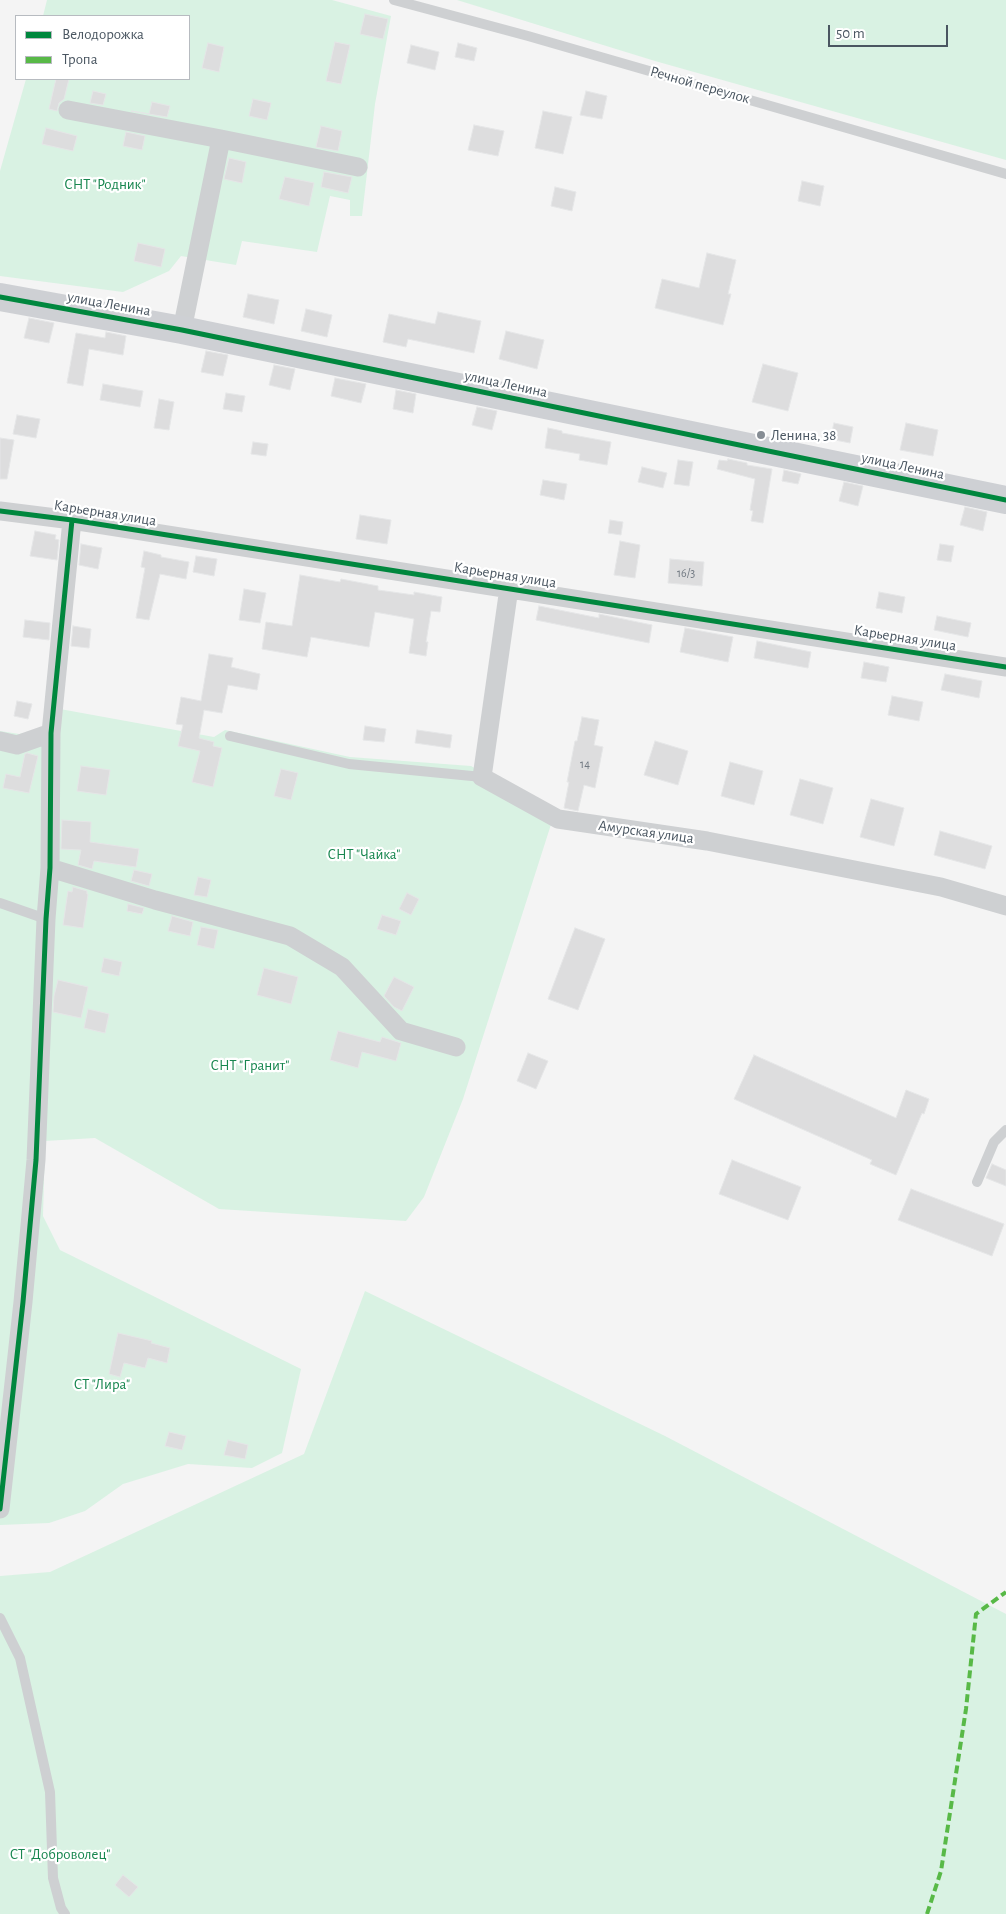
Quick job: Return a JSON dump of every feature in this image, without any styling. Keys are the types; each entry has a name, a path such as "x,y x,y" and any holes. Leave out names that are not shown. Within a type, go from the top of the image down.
{"street":[{"path":"68,110 358,167"},
{"path":"182,330 221,139"},
{"name":"улица Ленина","path":"0,297 182,330 1006,500"},
{"name":"Карьерная улица","path":"0,511 72,520 1006,667"},
{"path":"0,1509 23,1302 36,1160 46,919 50,868 51,732 72,520"},
{"path":"482,777 508,588"},
{"path":"0,741 17,745 51,732"},
{"name":"Амурская улица","path":"482,777 558,819 707,841 941,887 1006,906"},
{"path":"50,868 155,900 290,936 342,966 401,1031 456,1047"}],"lane":[{"name":"Речной переулок","path":"394,0 528,36 1006,174"},
{"path":"230,736 349,764 482,777"},
{"path":"0,903 46,919"},
{"path":"977,1182 994,1142 1006,1130"},
{"path":"0,1618 20,1658 50,1792 53,1878 61,1908 65,1914"}],"green space":[{"name":"СНТ \"Родник\"","path":"47,0 332,0 391,16 375,104 362,216 350,216 350,200 330,196 317,252 242,241 236,265 181,256 169,271 123,292 0,276 0,171 26,80 190,80 190,15 43,15"},
{"path":"457,0 1006,0 1006,160 655,61"},
{"path":"60,709 214,737 225,730 350,757 471,766 555,812 463,1099 424,1197 406,1221 219,1209 95,1138 45,1141 43,1216 60,1250 301,1369 282,1453 252,1468 188,1464 123,1484 85,1511 49,1523 0,1525 0,731 19,734 35,731 58,735"},
{"name":"СТ \"Доброволец\"","path":"365,1291 665,1436 1006,1614 1006,1914 0,1914 0,1576 50,1572 304,1454"}],"building":[{"path":"365,14 388,19 383,39 360,34"},
{"path":"335,42 350,45 341,84 326,81"},
{"path":"208,43 224,47 219,72 202,68"},
{"path":"458,43 477,48 474,61 455,57"},
{"path":"411,45 439,52 435,70 407,63"},
{"path":"56,80 69,80 64,99 59,103 57,111 49,109"},
{"path":"93,91 106,94 103,105 90,103"},
{"path":"586,91 607,96 602,119 580,115"},
{"path":"253,99 271,103 267,120 249,116"},
{"path":"152,102 170,106 167,117 149,114"},
{"path":"543,111 572,117 563,154 535,148"},
{"path":"474,125 504,131 498,156 468,150"},
{"path":"321,126 342,131 338,151 316,147"},
{"path":"46,128 77,136 73,151 42,144"},
{"path":"126,132 145,136 142,150 123,146"},
{"path":"229,158 246,162 242,183 224,179"},
{"path":"324,172 352,177 348,193 321,187"},
{"path":"285,177 314,183 309,206 279,199"},
{"path":"802,181 824,186 820,206 798,201"},
{"path":"555,187 576,192 572,211 551,206"},
{"path":"138,243 165,249 161,267 134,261"},
{"path":"707,253 736,260 728,294 731,294 723,325 655,308 662,279 699,288"},
{"path":"248,294 279,300 274,324 243,317"},
{"path":"306,309 332,315 327,337 301,331"},
{"path":"438,312 481,321 474,353 408,339 406,347 383,342 389,314 435,324"},
{"path":"29,318 54,323 49,343 24,338"},
{"path":"506,331 544,340 537,369 499,359"},
{"path":"106,332 126,336 123,355 89,349 83,386 67,383 76,333 105,338"},
{"path":"206,351 228,355 223,376 201,372"},
{"path":"763,364 798,373 788,411 752,402"},
{"path":"274,365 295,369 290,390 269,385"},
{"path":"335,378 366,384 361,403 331,396"},
{"path":"103,384 143,391 140,407 100,400"},
{"path":"396,390 416,394 413,413 393,409"},
{"path":"226,393 245,396 242,412 223,409"},
{"path":"159,399 174,402 169,430 154,428"},
{"path":"477,407 497,411 492,430 472,425"},
{"path":"17,415 40,419 36,438 13,434"},
{"path":"834,423 853,427 850,443 830,439"},
{"path":"906,423 938,430 933,456 900,450"},
{"path":"548,428 562,431 562,433 611,442 607,465 579,460 580,454 545,448"},
{"path":"0,438 14,440 7,479 0,479"},
{"path":"253,442 268,444 266,456 251,454"},
{"path":"728,459 747,463 747,465 772,469 763,523 751,521 753,511 750,510 755,479 717,469 719,460 727,461"},
{"path":"678,460 693,462 689,486 674,484"},
{"path":"642,467 667,473 663,488 638,482"},
{"path":"784,470 801,474 798,484 782,481"},
{"path":"543,480 567,484 564,500 540,495"},
{"path":"844,482 863,486 858,506 839,501"},
{"path":"965,507 987,512 983,531 960,525"},
{"path":"360,515 391,520 387,544 356,539"},
{"path":"610,520 623,522 621,535 608,533"},
{"path":"35,531 56,535 55,539 59,540 57,560 30,556"},
{"path":"620,541 640,545 635,578 614,575"},
{"path":"81,544 102,548 98,569 79,565"},
{"path":"940,544 954,546 951,562 937,560"},
{"path":"144,551 161,555 161,557 189,562 186,579 160,574 149,620 136,618 145,568 141,567"},
{"path":"196,556 217,559 214,576 193,572"},
{"path":"670,559 704,562 702,586 668,583"},
{"path":"300,575 340,582 341,579 378,586 378,590 414,595 414,592 442,597 440,612 431,611 426,642 428,642 426,656 409,653 414,619 375,612 369,647 311,637 307,657 262,649 266,622 292,626"},
{"path":"244,589 266,593 260,623 239,620"},
{"path":"879,592 905,597 902,613 876,608"},
{"path":"539,606 599,618 599,614 652,625 649,643 536,620"},
{"path":"937,616 971,623 968,637 934,630"},
{"path":"25,620 50,623 49,640 23,637"},
{"path":"73,626 91,629 89,648 71,646"},
{"path":"685,628 733,637 728,662 680,652"},
{"path":"757,641 811,652 808,668 754,658"},
{"path":"209,654 233,658 231,667 260,674 257,690 228,685 222,713 204,710 199,738 214,742 213,746 222,748 213,787 192,782 200,751 178,746 183,725 176,724 181,697 201,701"},
{"path":"864,662 889,667 886,682 861,678"},
{"path":"945,674 982,681 979,698 941,690"},
{"path":"892,696 923,702 919,721 888,715"},
{"path":"17,701 32,704 28,719 14,716"},
{"path":"582,717 599,720 594,745 603,747 595,788 584,785 578,811 564,808 575,741 577,741"},
{"path":"365,726 386,729 384,742 363,740"},
{"path":"417,730 452,735 450,748 415,743"},
{"path":"655,741 688,751 678,785 644,775"},
{"path":"25,754 38,756 29,793 3,788 6,774 20,777"},
{"path":"730,762 763,771 754,805 721,796"},
{"path":"81,766 110,770 106,795 77,791"},
{"path":"281,769 298,773 291,800 274,796"},
{"path":"800,779 833,788 823,824 790,815"},
{"path":"871,799 904,808 894,846 860,837"},
{"path":"62,820 91,822 90,842 139,849 136,867 94,861 92,869 78,865 81,850 61,849"},
{"path":"940,831 992,846 985,869 934,855"},
{"path":"134,870 152,874 149,886 131,881"},
{"path":"198,877 211,880 207,897 194,895"},
{"path":"73,887 87,891 88,894 83,928 63,925 68,891 72,892"},
{"path":"407,893 419,899 411,915 399,909"},
{"path":"128,904 144,908 142,914 127,911"},
{"path":"382,915 401,921 396,935 377,929"},
{"path":"172,916 193,922 190,936 168,931"},
{"path":"201,927 218,930 214,949 197,945"},
{"path":"575,928 605,939 578,1010 548,999"},
{"path":"104,958 122,962 119,976 101,972"},
{"path":"264,968 298,977 291,1004 257,995"},
{"path":"394,977 414,987 402,1011 394,1007 384,996"},
{"path":"58,980 88,987 81,1018 53,1012"},
{"path":"88,1009 109,1014 105,1033 84,1028"},
{"path":"338,1031 380,1042 382,1037 401,1043 396,1061 362,1052 358,1068 330,1060"},
{"path":"528,1053 548,1061 536,1089 517,1081"},
{"path":"754,1055 896,1118 906,1090 929,1099 896,1175 870,1164 872,1160 734,1099"},
{"path":"732,1160 801,1187 788,1220 719,1194"},
{"path":"992,1164 1006,1170 1006,1186 986,1178"},
{"path":"911,1189 1004,1224 992,1256 898,1220"},
{"path":"118,1333 152,1341 151,1343 170,1348 167,1363 148,1358 145,1368 124,1363 120,1377 109,1374"},
{"path":"169,1432 186,1436 182,1450 165,1446"},
{"path":"228,1440 248,1445 245,1459 224,1455"},
{"path":"123,1875 138,1887 129,1897 115,1885"}],"marked path":[{"path":"927,1914 941,1871 966,1709 976,1614 1006,1592"}],"cycle path":[{"path":"0,297 182,330 1006,500"},
{"path":"0,511 72,520 1006,667"},
{"path":"0,1509 23,1302 36,1160 46,919 50,868 51,733 72,520"}],"place":[{"name":"Ленина, 38","path":"761,435"}],"park label":[{"name":"СНТ \"Чайка\"","path":"364,854"},
{"name":"СНТ \"Гранит\"","path":"250,1065"},
{"name":"СТ \"Лира\"","path":"102,1384"}]}
